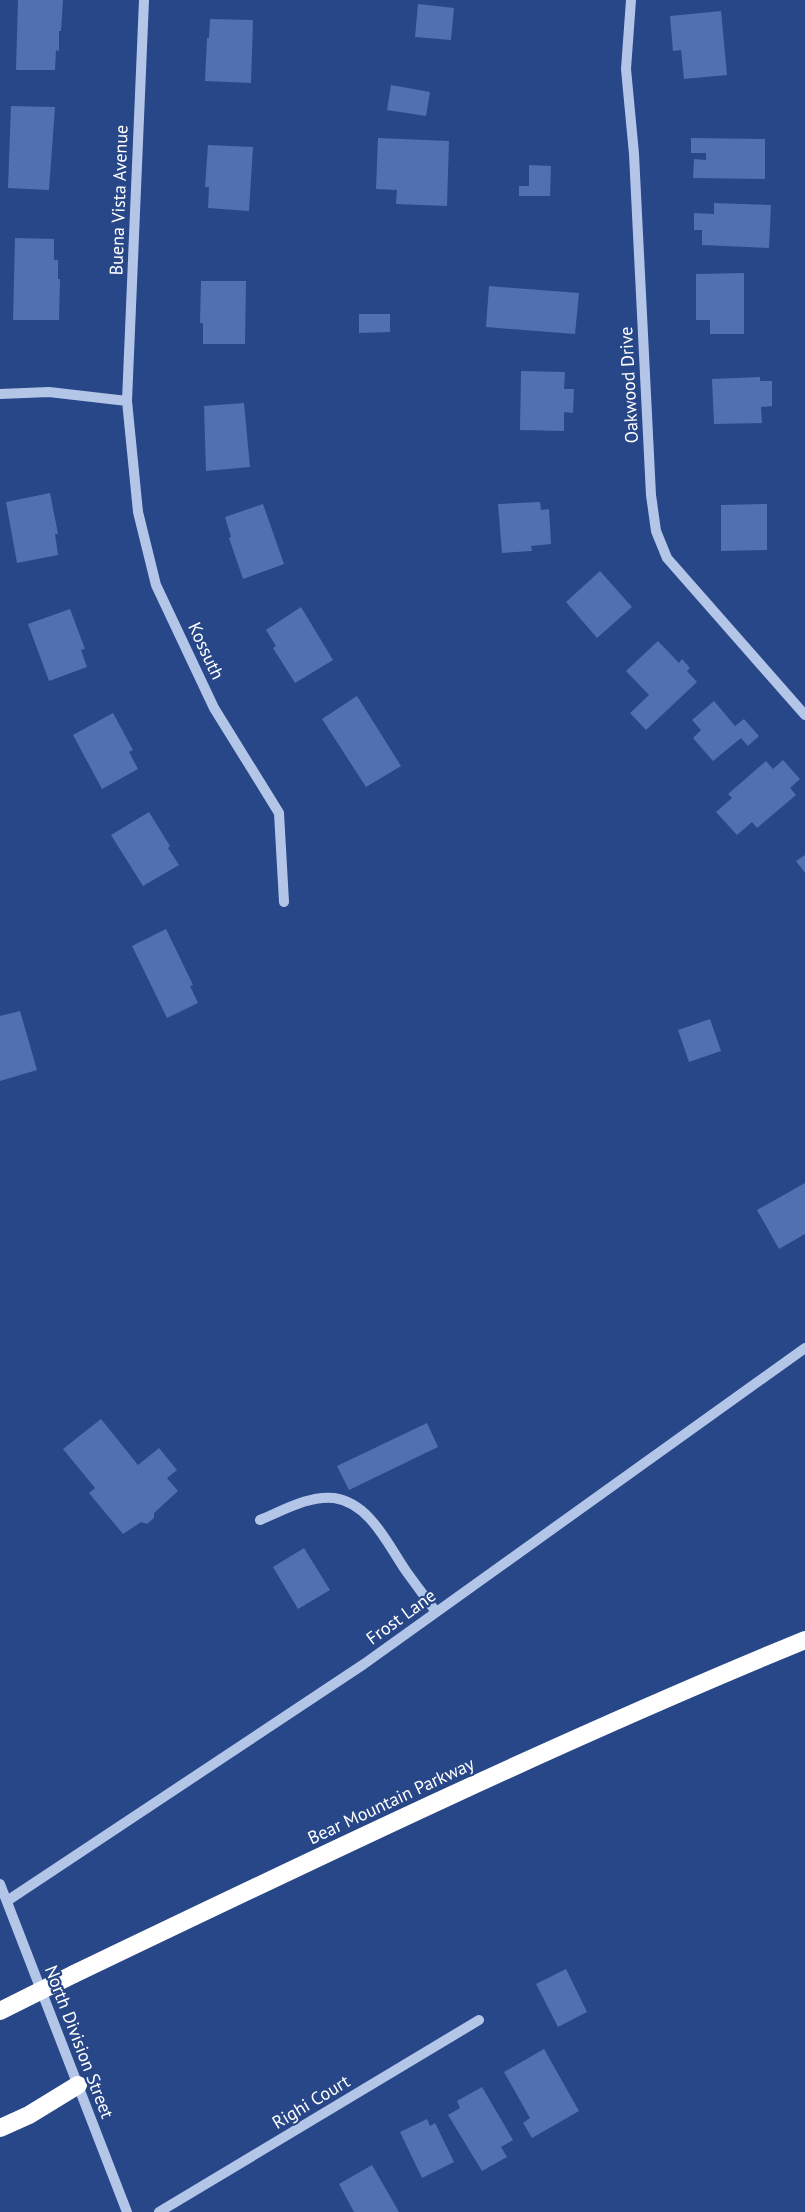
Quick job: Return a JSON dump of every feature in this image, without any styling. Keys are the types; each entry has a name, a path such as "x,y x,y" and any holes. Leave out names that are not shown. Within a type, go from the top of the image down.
{"highway":[{"name":"Bear Mountain Parkway","path":"0,2011 494,1776 631,1714 805,1640"},
{"path":"0,2128 29,2115 78,2085"}],"street":[{"name":"Buena Vista Avenue","path":"127,401 144,0"},
{"name":"Oakwood Drive","path":"631,0 626,69 634,154 651,495 656,531 667,558 805,715"},
{"path":"0,394 49,392 127,401"},
{"name":"Kossuth","path":"127,401 138,512 156,585 214,708 279,813 284,902"},
{"name":"Frost Lane","path":"7,1901 364,1664 805,1348"},
{"path":"260,1520 305,1502 334,1498 361,1509 380,1529 436,1612"},
{"name":"North Division Street","path":"0,1884 127,2212"},
{"name":"Righi Court","path":"159,2212 480,2020"}],"building":[{"path":"18,0 63,0 59,51 56,50 55,70 16,70"},
{"path":"418,4 454,8 451,40 415,37"},
{"path":"721,11 727,75 684,79 681,50 673,51 670,16"},
{"path":"210,19 253,20 251,83 205,81"},
{"path":"391,85 430,92 426,116 387,110"},
{"path":"11,106 55,107 49,190 8,188"},
{"path":"378,138 449,141 447,206 396,204 397,190 376,189"},
{"path":"691,138 765,139 765,179 693,178 694,159 706,160 706,153 691,153"},
{"path":"208,145 253,147 249,211 208,208 209,187 205,187"},
{"path":"529,165 551,166 550,196 519,196 519,186 529,186"},
{"path":"714,203 771,205 769,248 702,245 702,230 694,230 694,213 714,214"},
{"path":"15,238 54,239 54,260 58,260 58,279 60,279 59,320 13,320"},
{"path":"744,273 744,334 710,334 710,320 696,320 696,274"},
{"path":"201,281 246,281 245,344 203,344 203,323 200,323"},
{"path":"489,286 579,293 575,334 486,327"},
{"path":"359,314 390,314 390,332 359,333"},
{"path":"521,371 565,372 564,389 574,389 573,413 564,412 564,431 520,430"},
{"path":"760,377 760,381 772,381 772,406 761,407 762,423 714,424 712,379"},
{"path":"244,403 250,467 206,471 204,406"},
{"path":"50,493 58,534 55,534 58,555 17,563 6,502"},
{"path":"540,502 541,510 549,509 551,544 531,546 532,551 502,553 498,504"},
{"path":"263,504 284,564 243,579 229,538 231,537 225,517"},
{"path":"767,504 767,550 721,551 721,505"},
{"path":"600,571 632,607 597,638 566,602"},
{"path":"301,607 333,660 295,683 273,648 276,646 266,630"},
{"path":"70,609 85,649 81,650 87,667 49,681 28,624"},
{"path":"658,641 679,663 682,659 690,668 687,671 697,682 646,730 630,713 649,695 626,671"},
{"path":"357,696 401,766 366,787 322,719"},
{"path":"714,701 735,726 744,719 759,736 748,746 741,738 713,761 693,738 701,730 692,720"},
{"path":"113,713 133,750 129,752 138,769 102,789 73,735"},
{"path":"783,760 800,779 790,788 796,795 757,828 752,822 737,835 716,812 732,798 728,794 766,761 773,769"},
{"path":"149,812 179,865 143,886 111,835"},
{"path":"805,855 805,873 796,861"},
{"path":"166,929 193,985 190,986 198,1003 167,1018 132,946"},
{"path":"20,1011 37,1070 0,1081 0,1016"},
{"path":"710,1019 721,1051 689,1062 678,1030"},
{"path":"805,1183 805,1234 779,1249 757,1210"},
{"path":"101,1419 138,1465 159,1448 177,1470 167,1478 178,1491 154,1513 154,1518 147,1524 141,1522 123,1534 89,1493 95,1488 63,1449"},
{"path":"427,1423 438,1447 349,1490 337,1466"},
{"path":"304,1548 330,1590 298,1609 273,1567"},
{"path":"566,1969 587,2012 558,2027 536,1984"},
{"path":"544,2049 579,2111 532,2138 523,2123 530,2118 504,2072"},
{"path":"482,2087 513,2140 501,2147 507,2157 482,2171 448,2115 460,2108 457,2101"},
{"path":"427,2119 430,2126 435,2123 454,2162 422,2178 400,2132"},
{"path":"372,2165 399,2212 354,2212 339,2184"}]}
